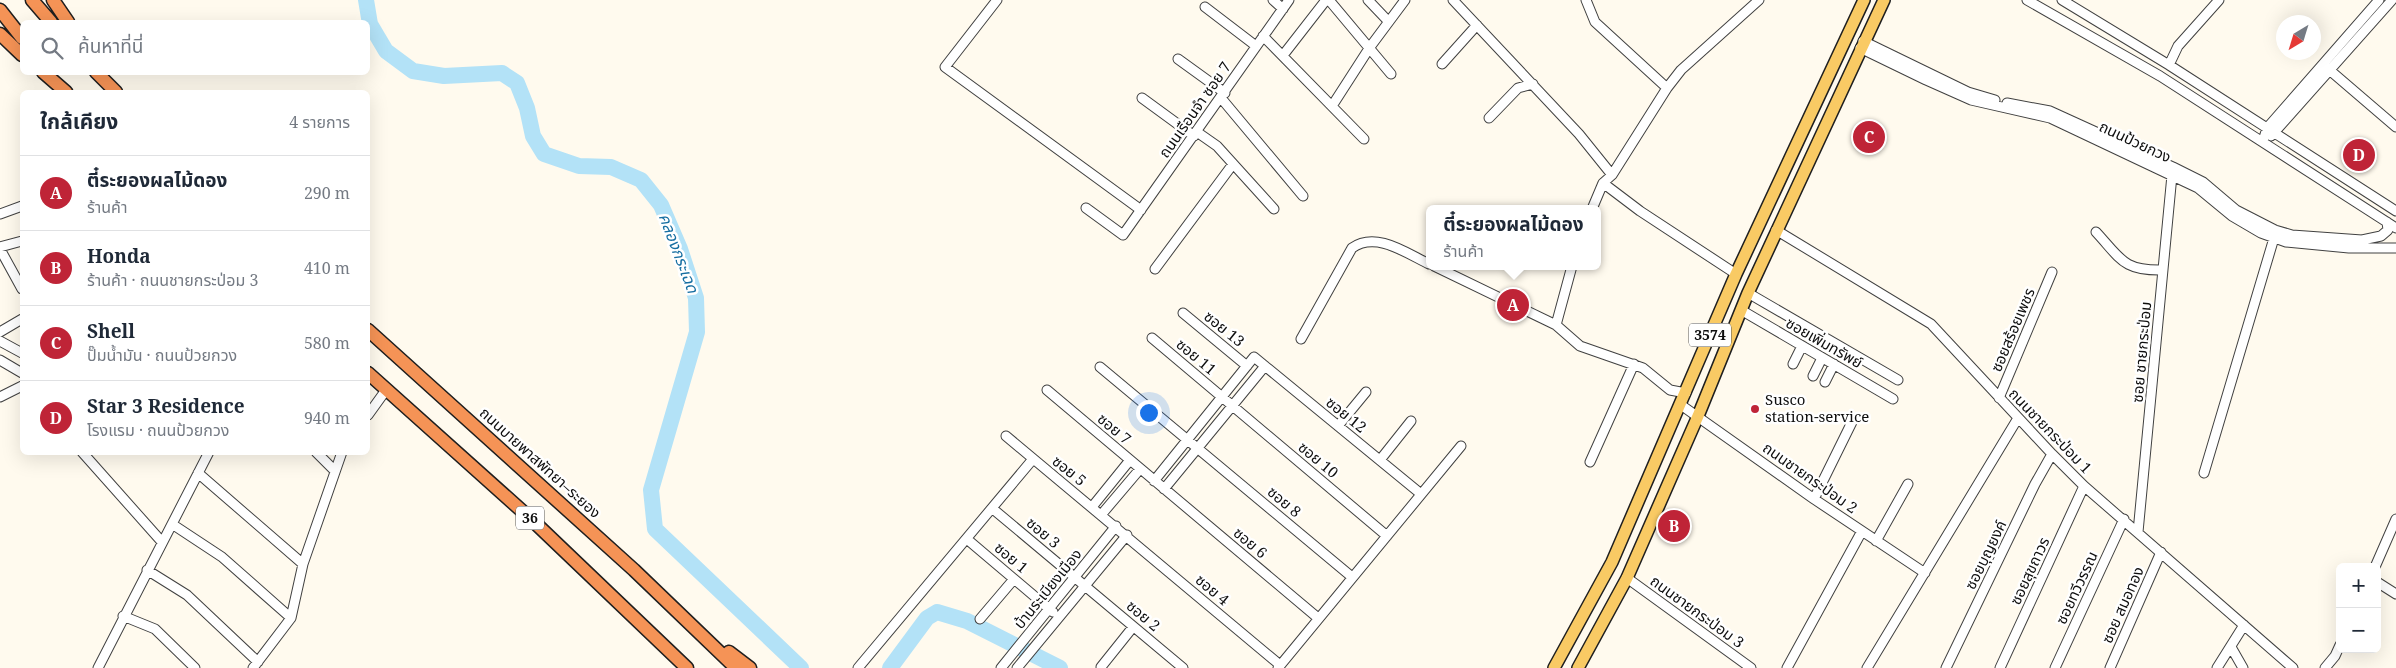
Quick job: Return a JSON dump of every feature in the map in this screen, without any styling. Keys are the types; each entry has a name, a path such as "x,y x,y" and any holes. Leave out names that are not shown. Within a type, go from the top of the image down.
{"highway":[{"path":"32,0 49,20"},
{"path":"53,0 67,20"},
{"path":"0,10 20,35"},
{"path":"0,34 20,53"},
{"path":"46,75 64,90"},
{"path":"55,75 68,90"},
{"path":"101,76 114,90"},
{"name":"ถนนบายพาสพัทยา–ระยอง","path":"370,332 634,570 736,668"},
{"name":"36","path":"370,375 531,519 687,668"},
{"name":"ถนนบายพาสพัทยา–ระยอง","path":"688,622 750,668"},
{"name":"36","path":"654,637 678,668"}],"main road":[{"name":"3574","path":"1554,668 1612,562 1736,274 1864,0"},
{"name":"3574","path":"1578,668 1627,578 1698,416 1776,230 1861,44 1884,0"}],"street":[{"path":"997,0 945,67 1141,210"},
{"path":"1273,0 1282,9"},
{"name":"ถนนเรือนจำ ซอย 7","path":"1086,208 1123,235 1289,0"},
{"path":"1284,54 1327,0 1370,47 1391,74"},
{"path":"1368,0 1388,21"},
{"path":"1332,106 1370,47 1405,0"},
{"path":"1453,0 1579,134 1612,175"},
{"path":"1586,0 1596,22 1667,88"},
{"path":"1594,205 1603,183 1612,175 1667,88 1681,70 1759,0"},
{"path":"2027,0 2160,76 2396,228"},
{"path":"2062,0 2169,65 2396,212"},
{"path":"2169,65 2178,46 2219,0"},
{"path":"2263,141 2276,134 2326,67 2380,0"},
{"path":"2263,141 2267,128 2392,0"},
{"path":"1205,7 1256,46"},
{"path":"1442,64 1477,25"},
{"path":"1263,36 1284,54 1364,139"},
{"name":"ถนนป้วยกวง","path":"1861,44 1926,80 1971,100 2050,118 2172,175 2198,188 2232,216 2274,238 2303,245 2396,248"},
{"name":"ถนนป้วยกวง","path":"1861,44 1968,92 2002,102 2050,111 2203,182 2236,210 2276,230 2292,236 2352,240 2373,238"},
{"path":"1178,59 1223,96 1303,196"},
{"path":"2326,67 2396,127"},
{"path":"1489,118 1518,88 1533,84"},
{"path":"1142,98 1217,146 1274,208"},
{"path":"1155,269 1233,164"},
{"name":"ซอย ชายกระป่อม","path":"2138,532 2172,175"},
{"path":"1603,183 1640,211 1736,274"},
{"path":"0,214 20,207"},
{"path":"2364,248 2372,242 2373,238 2388,230 2387,222"},
{"name":"ถนนชายกระป่อม 1","path":"1776,230 1931,324 2084,486 2293,668"},
{"path":"2096,232 2120,260 2144,271 2164,270"},
{"path":"2204,473 2274,238"},
{"path":"1301,339 1352,248 1361,242 1377,241 1426,263"},
{"path":"20,242 0,248 20,286"},
{"path":"1442,270 1556,325 1580,346 1634,364 1670,390 1686,393"},
{"path":"1556,325 1571,270"},
{"name":"ซอยสร้อยเพชร","path":"1999,398 2052,272"},
{"path":"1748,293 1898,380"},
{"name":"ซอยเพิ่มทรัพย์","path":"1741,310 1893,399"},
{"name":"ซอย 13","path":"1183,313 1247,366"},
{"path":"0,332 20,320"},
{"name":"ซอย 11","path":"1152,338 1232,406"},
{"path":"0,340 20,352"},
{"path":"1794,364 1802,346"},
{"name":"ซอย 12","path":"1247,366 1254,357 1421,494"},
{"path":"1813,376 1822,358"},
{"path":"0,360 20,371"},
{"path":"1858,378 1867,363"},
{"path":"1590,462 1634,364"},
{"path":"1825,382 1834,364"},
{"path":"1154,480 1247,366"},
{"path":"1164,489 1265,366"},
{"name":"ซอย 8","path":"1100,368 1352,577"},
{"path":"0,397 20,387"},
{"path":"370,412 386,390"},
{"name":"ซอย 7","path":"1047,390 1164,489"},
{"path":"1338,426 1366,392"},
{"name":"ถนนชายกระป่อม 2","path":"1681,405 1814,499 1925,572"},
{"name":"ซอย 10","path":"1232,406 1387,536"},
{"path":"1868,668 2018,418"},
{"path":"1380,460 1410,421"},
{"path":"1814,499 1852,422"},
{"name":"ซอย 5","path":"1006,436 1116,526"},
{"path":"1279,667 1461,446"},
{"name":"ซอยบุญยงค์","path":"1946,668 2035,484 2052,454"},
{"path":"85,455 162,542"},
{"path":"102,667 123,616 207,455"},
{"path":"319,455 334,470"},
{"path":"147,570 187,595 255,665 291,618 302,564 341,455"},
{"path":"858,668 968,540 1033,459"},
{"path":"1092,507 1130,460"},
{"path":"1101,515 1140,469"},
{"path":"198,473 302,564"},
{"path":"1876,540 1908,484"},
{"name":"ซอยสุขถาวร","path":"2000,668 2084,486"},
{"name":"ซอย 6","path":"1164,489 1318,618"},
{"name":"ซอย 3","path":"993,509 1084,586"},
{"name":"ซอยทวีวรรณ","path":"2055,668 2124,519"},
{"path":"2377,563 2396,519"},
{"path":"172,524 222,557 291,618"},
{"name":"บ้านระเบียงเมือง","path":"1001,668 1116,526"},
{"name":"ซอย 4","path":"1116,526 1279,667"},
{"path":"1786,668 1862,531"},
{"name":"บ้านระเบียงเมือง","path":"1017,668 1127,535"},
{"name":"ซอย 1","path":"968,540 1059,617"},
{"name":"ซอย สมอทอง","path":"2110,668 2162,552"},
{"name":"ถนนชายกระป่อม 3","path":"1627,578 1751,668"},
{"path":"980,619 1014,579"},
{"path":"2381,585 2396,594"},
{"name":"ซอย 2","path":"1084,586 1183,668"},
{"path":"123,616 155,629 195,668"},
{"path":"2217,668 2244,625"},
{"path":"1101,666 1134,627"},
{"path":"2231,647 2243,668"},
{"path":"1017,649 1026,657"},
{"path":"2325,668 2336,653"}],"waterway":[{"name":"คลองกระเฉด","path":"366,0 369,20"},
{"name":"คลองกระเฉด","path":"370,24 386,51 413,71 444,76 502,73 517,83 527,108 533,136 544,154 579,166 611,167 641,180 661,205 680,249 696,298 697,332 651,490 655,529 801,668"},
{"name":"คลองกระเฉด","path":"890,668 927,618 937,612 967,621 1060,668"}],"place":[{"name":"Shell","path":"1869,137"},
{"name":"Star 3 Residence","path":"2359,155"},
{"name":"ตี๋ระยองผลไม้ดอง","path":"1513,305"},
{"name":"Susco station-service","path":"1755,409"},
{"name":"Honda","path":"1674,526"}]}
